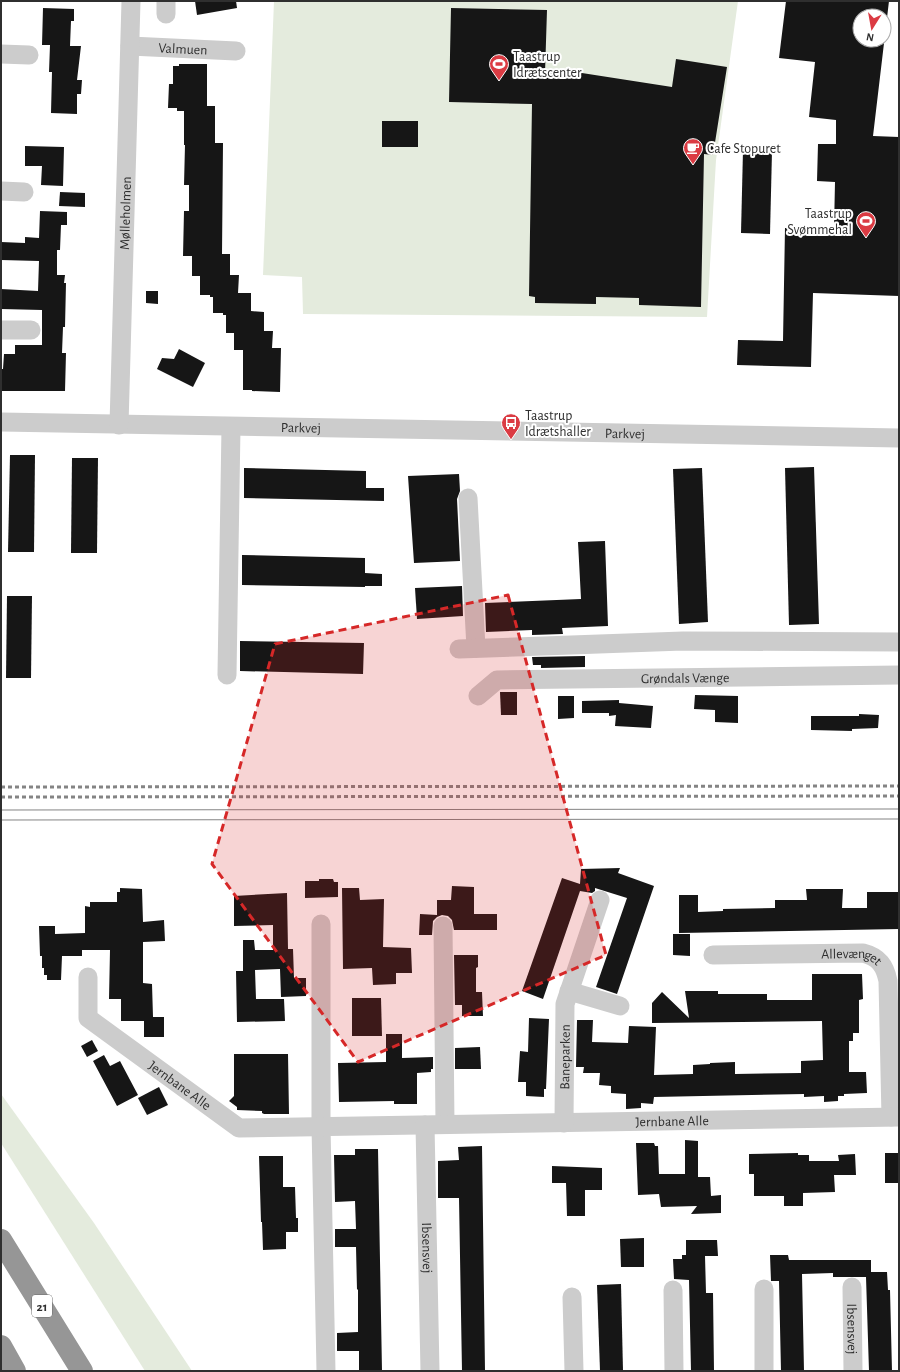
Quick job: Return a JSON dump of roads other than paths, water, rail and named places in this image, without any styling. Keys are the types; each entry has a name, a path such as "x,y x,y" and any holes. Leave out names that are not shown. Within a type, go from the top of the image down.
{"highway":[{"name":"21","path":"1,1240 77,1362"},
{"path":"1,1346 15,1371"},
{"path":"77,1362 87,1371"}],"street":[{"name":"Mølleholmen","path":"119,425 131,1"},
{"name":"Valmuen","path":"130,46 236,51"},
{"path":"1,54 30,55"},
{"path":"1,192 24,192"},
{"path":"1,330 31,330"},
{"name":"Parkvej","path":"1,422 899,438"},
{"path":"227,675 231,427"},
{"path":"468,498 468,648 682,641 899,642"},
{"name":"Grøndals Vænge","path":"478,696 497,680 899,675"},
{"name":"Baneparken","path":"564,1123 564,1004 600,900"},
{"path":"321,924 321,1126 326,1371"},
{"path":"443,926 445,1124"},
{"name":"Allevænget","path":"713,955 863,954 877,959 883,964 888,981 895,1117"},
{"name":"Jernbane Alle","path":"88,976 88,1018 236,1126 244,1128 895,1117"},
{"path":"569,991 620,1006"},
{"name":"Ibsensvej","path":"425,1125 430,1371"},
{"name":"Ibsensvej","path":"852,1287 853,1371"},
{"path":"764,1289 764,1371"},
{"path":"674,1290 674,1371"},
{"path":"572,1297 574,1371"}],"tram line":[{"path":"1,810 899,809"},
{"path":"1,820 899,819"}],"railway":[{"path":"1,787 899,786"},
{"path":"1,797 899,796"}],"place":[{"name":"Taastrup Idrætscenter","path":"499,81"},
{"name":"Cafe Stopuret","path":"693,165"},
{"name":"Taastrup Svømmehal","path":"866,238"},
{"name":"Taastrup Idrætshaller","path":"511,440"}]}
